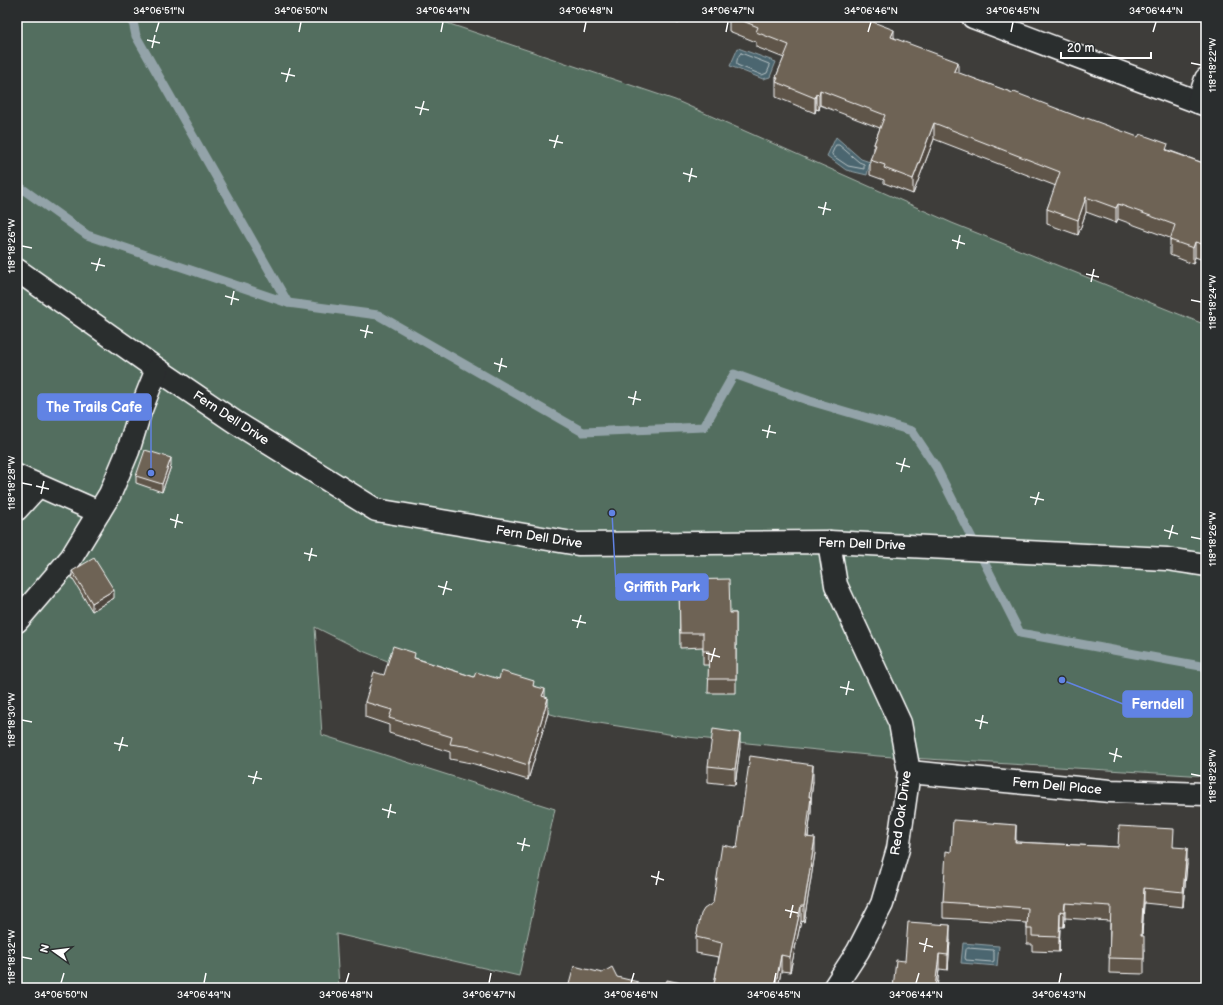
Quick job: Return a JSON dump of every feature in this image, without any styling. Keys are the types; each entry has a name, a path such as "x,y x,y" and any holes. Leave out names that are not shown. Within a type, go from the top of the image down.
{"street":[{"path":"972,17 1202,103 1206,79"},
{"name":"Fern Dell Drive","path":"17,270 235,422 376,510 578,544 829,542 1167,559 1206,565"},
{"path":"17,621 71,558 110,494 128,451 157,369"},
{"path":"17,476 99,512"},
{"path":"17,509 38,486"},
{"name":"Red Oak Drive","path":"829,542 836,585 900,723 909,772 898,849 882,904 858,950 834,988"},
{"name":"Fern Dell Place","path":"909,772 1110,791 1206,794"}],"green space":[{"path":"17,17 429,17 675,100 952,223 1206,325 1206,776 878,756 687,737 561,717 440,682 365,652 315,627 322,735 555,809 519,976 336,934 339,988 17,988"}],"water":[{"path":"738,48 776,62 770,77 763,79 730,66"},
{"path":"836,137 861,159 870,162 867,175 846,170 827,156"},
{"path":"963,943 999,946 997,966 961,963"}],"building":[{"path":"733,17 857,17 867,21 868,20 894,30 891,37 958,62 954,71 1084,119 1084,117 1138,137 1140,134 1168,144 1166,150 1206,164 1206,245 1195,242 1193,248 1170,240 1175,225 1118,204 1116,208 1086,197 1078,220 1047,209 1060,172 934,123 913,179 884,168 885,165 870,160 876,145 874,144 885,115 820,90 819,95 816,94 815,98 776,82 778,78 776,77 789,45 756,32 758,27"},
{"path":"145,450 171,458 162,484 136,476"},
{"path":"94,558 114,590 92,603 72,571"},
{"path":"729,579 730,613 736,613 736,679 708,679 709,651 703,651 703,633 680,633 679,580"},
{"path":"393,646 415,653 414,658 474,677 476,672 499,679 501,671 534,681 533,686 545,689 542,696 548,698 528,765 471,747 450,744 452,737 389,718 392,710 365,702 374,672 384,675"},
{"path":"713,729 740,733 735,769 708,766"},
{"path":"750,756 813,765 806,837 815,838 804,906 801,906 790,957 781,955 775,988 735,988 714,984 722,943 696,937 701,914 704,909 713,903 722,845 737,848"},
{"path":"953,820 1016,825 1015,842 1118,847 1119,826 1174,829 1173,847 1187,848 1183,892 1144,888 1141,936 1144,936 1144,959 1109,958 1111,906 1065,903 1064,912 1060,911 1059,937 1032,936 1032,929 1027,929 1028,908 943,902 946,851 951,852"},
{"path":"908,922 950,925 948,955 939,954 935,988 893,988 896,960 905,961"},
{"path":"574,966 602,973 612,967 617,977 638,982 636,988 568,988"},
{"path":"667,980 695,986 695,988 665,988"}],"waterway":[{"path":"132,17 136,36 288,303"},
{"path":"17,185 87,235 288,303 378,315 583,432 704,427 734,374 810,401 912,431 936,467 1020,633 1206,667"}],"place":[{"name":"The Trails Cafe","path":"151,473"},
{"name":"Griffith Park","path":"612,513"},
{"name":"Ferndell","path":"1062,680"}]}
